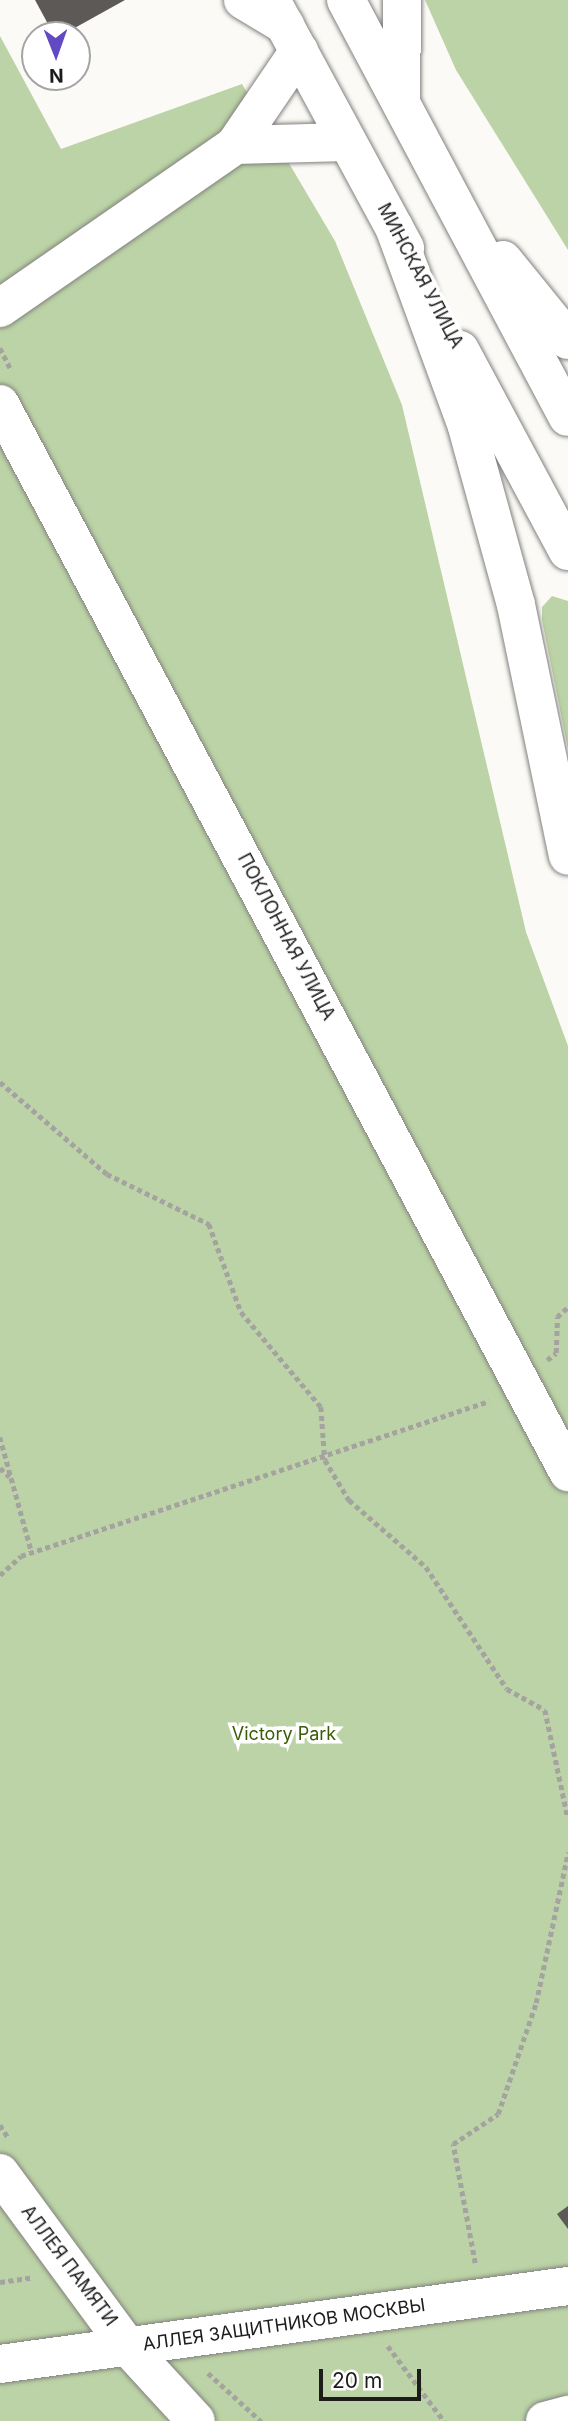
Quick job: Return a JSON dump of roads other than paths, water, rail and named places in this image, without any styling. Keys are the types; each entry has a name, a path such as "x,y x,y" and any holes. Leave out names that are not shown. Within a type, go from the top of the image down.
{"main road":[{"path":"0,308 235,145 285,25 243,0"},
{"path":"346,0 568,417"},
{"path":"401,102 402,0"},
{"name":"МИНСКАЯ УЛИЦА","path":"285,25 568,551"},
{"path":"235,145 348,142"},
{"path":"447,190 568,340"},
{"path":"394,227 467,427 516,606 568,856"},
{"name":"ПОКЛОННАЯ УЛИЦА","path":"0,404 568,1472"},
{"name":"АЛЛЕЯ ПАМЯТИ","path":"0,2173 128,2347 196,2421"},
{"name":"АЛЛЕЯ ЗАЩИТНИКОВ МОСКВЫ","path":"0,2364 568,2286"},
{"path":"545,2421 568,2415"}],"park label":[{"name":"Victory Park","path":"284,1734"}]}
